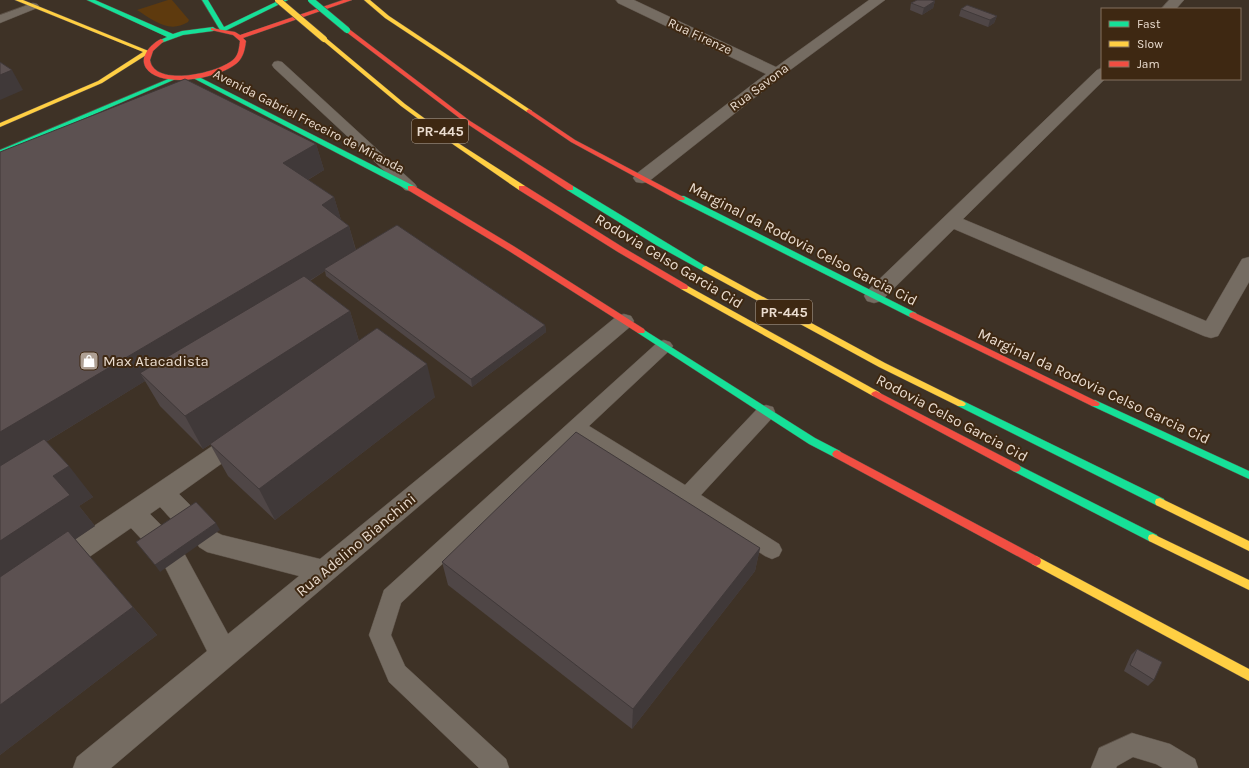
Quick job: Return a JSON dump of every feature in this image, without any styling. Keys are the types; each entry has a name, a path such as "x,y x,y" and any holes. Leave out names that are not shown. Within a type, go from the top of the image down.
{"main road":[{"path":"18,0 148,52"},
{"path":"90,0 171,36"},
{"path":"205,0 223,30"},
{"name":"Rodovia Celso Garcia Cid","path":"278,0 402,104 486,163 575,222 755,328 934,425 1177,550 1249,585"},
{"path":"223,30 285,0"},
{"name":"Rodovia Celso Garcia Cid","path":"311,0 347,30 468,122 553,178 659,243 882,365 1249,546"},
{"path":"239,37 349,0"},
{"name":"Marginal da Rodovia Celso Garcia Cid","path":"367,0 386,16 573,141 642,178 874,296 1082,398 1249,475"},
{"path":"0,125 100,82 148,52 161,41 171,36 192,30 223,30 239,37 243,41 243,52 234,62 217,71 195,77 175,78 159,75 149,69 146,64 145,58 148,52"},
{"name":"Avenida Gabriel Freceiro de Miranda","path":"195,77 410,188"},
{"path":"0,153 175,78"},
{"path":"410,188 512,249 812,441 1249,675"}],"street":[{"name":"Rua Firenze","path":"623,0 777,73"},
{"path":"1169,8 1177,0"},
{"name":"Rua Savona","path":"642,178 867,4"},
{"path":"874,296 1101,74"},
{"path":"951,221 1211,331 1249,264"},
{"name":"Rua Adelino Bianchini","path":"88,768 624,321"},
{"path":"40,576 258,427"},
{"path":"162,493 187,518"},
{"path":"132,513 156,537"},
{"path":"208,539 216,544 324,571"},
{"path":"175,561 224,655"}],"lane":[{"path":"0,19 33,6"},
{"path":"278,65 410,188"},
{"path":"497,768 396,674 380,635 392,597 664,346"},
{"path":"687,496 766,412"},
{"path":"576,427 772,550"},
{"path":"1103,768 1108,757 1132,745 1161,753 1186,768"}],"shaded area":[{"path":"172,0 189,20 188,22 174,27 168,26 155,21 137,10"}],"building":[{"path":"917,0 935,1 924,8 911,3"},
{"path":"967,5 997,16 990,20 961,9"},
{"path":"0,62 12,70 0,75"},
{"name":"Max Atacadista","path":"185,79 316,144 283,163 334,197 322,205 349,226 0,432 0,152"},
{"path":"397,225 545,325 471,379 324,269"},
{"path":"304,276 350,311 185,416 140,373"},
{"path":"377,328 427,364 259,489 210,444"},
{"path":"576,432 760,548 633,709 442,562"},
{"path":"44,439 69,466 53,476 70,495 0,541 0,466"},
{"path":"196,502 216,523 155,565 136,542"},
{"path":"68,531 133,607 0,705 0,577"},
{"path":"1137,649 1162,662 1154,680 1130,665"}],"traffic: fast":[{"path":"90,0 171,36"},
{"path":"205,0 223,30 285,0"},
{"path":"311,0 347,30"},
{"path":"161,41 182,33 213,29"},
{"path":"195,77 411,188"},
{"path":"0,153 175,78"},
{"path":"570,188 659,243 706,269"},
{"path":"681,198 913,315"},
{"path":"641,331 812,441 837,454"},
{"path":"961,404 1160,502"},
{"path":"1095,404 1249,475"},
{"path":"1016,468 1153,538"}],"traffic: slow":[{"path":"18,0 148,52"},
{"path":"278,0 324,39"},
{"path":"367,0 387,17 529,111"},
{"path":"324,39 403,105 456,144 522,188"},
{"path":"0,125 100,82 148,52"},
{"path":"706,269 882,365 961,404"},
{"path":"684,287 876,394"},
{"path":"1160,502 1249,546"},
{"path":"1153,538 1249,585"},
{"path":"1036,561 1249,675"}],"traffic: jam":[{"path":"239,37 349,0"},
{"path":"161,41 155,45 148,55 147,65 150,69 163,76 180,78 201,76 229,66 238,59 241,52 243,41 235,34 213,29"},
{"path":"347,30 468,122 570,188"},
{"path":"529,111 573,141 681,198"},
{"path":"411,188 512,249 641,331"},
{"path":"522,188 621,250 684,287"},
{"path":"913,315 1095,404"},
{"path":"876,394 1016,468"},
{"path":"837,454 1036,561"}],"place":[{"name":"Max Atacadista","path":"89,361"}]}
